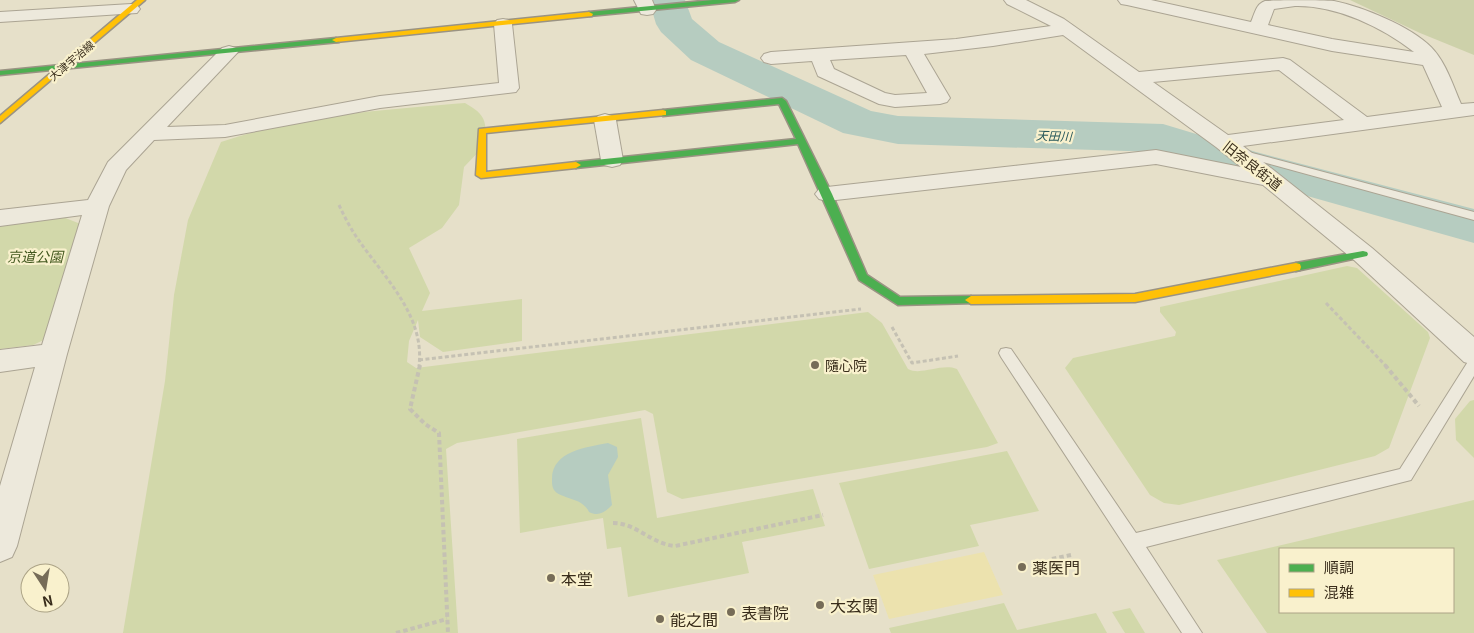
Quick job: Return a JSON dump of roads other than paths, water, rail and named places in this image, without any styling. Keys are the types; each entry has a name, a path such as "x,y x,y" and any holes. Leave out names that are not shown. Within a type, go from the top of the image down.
{"street":[{"path":"0,73 503,24 645,5 680,7 734,0"},
{"name":"旧奈良街道","path":"1013,0 1067,29 1235,150 1363,254 1474,354"},
{"path":"1127,0 1332,45 1431,60"},
{"path":"1235,150 1360,122 1464,110 1426,51 1398,33 1328,4 1312,1 1273,3 1266,6 1258,28"},
{"path":"0,17 136,4"},
{"name":"大津宇治線","path":"0,120 136,4"},
{"path":"148,134 225,131 380,102 509,88 503,24"},
{"path":"771,58 912,49 1032,36 1067,29"},
{"path":"819,55 825,72 879,98 895,101 940,98 912,49"},
{"path":"0,546 53,354 97,206 116,167 230,52"},
{"path":"1134,78 1282,64 1360,122"},
{"path":"800,141 612,160 481,176 482,131 782,101 827,194 863,277 898,301 1135,298 1363,254"},
{"path":"605,120 612,160"},
{"path":"827,194 1156,157 1274,181"},
{"path":"0,218 97,206"},
{"path":"0,361 53,354"}],"lane":[{"path":"1235,150 1474,216"},
{"path":"1006,353 1193,633"},
{"path":"1133,542 1404,475 1474,364"}],"waterway":[{"name":"天田川","path":"667,0 675,24 705,51 859,123 898,130 1163,138 1239,162 1474,226"}],"place":[{"name":"隨心院","path":"815,365"},
{"name":"薬医門","path":"1022,567"},
{"name":"本堂","path":"551,578"},
{"name":"大玄関","path":"820,605"},
{"name":"表書院","path":"731,612"},
{"name":"能之間","path":"660,619"}],"park label":[{"name":"京道公園","path":"35,256"}]}
